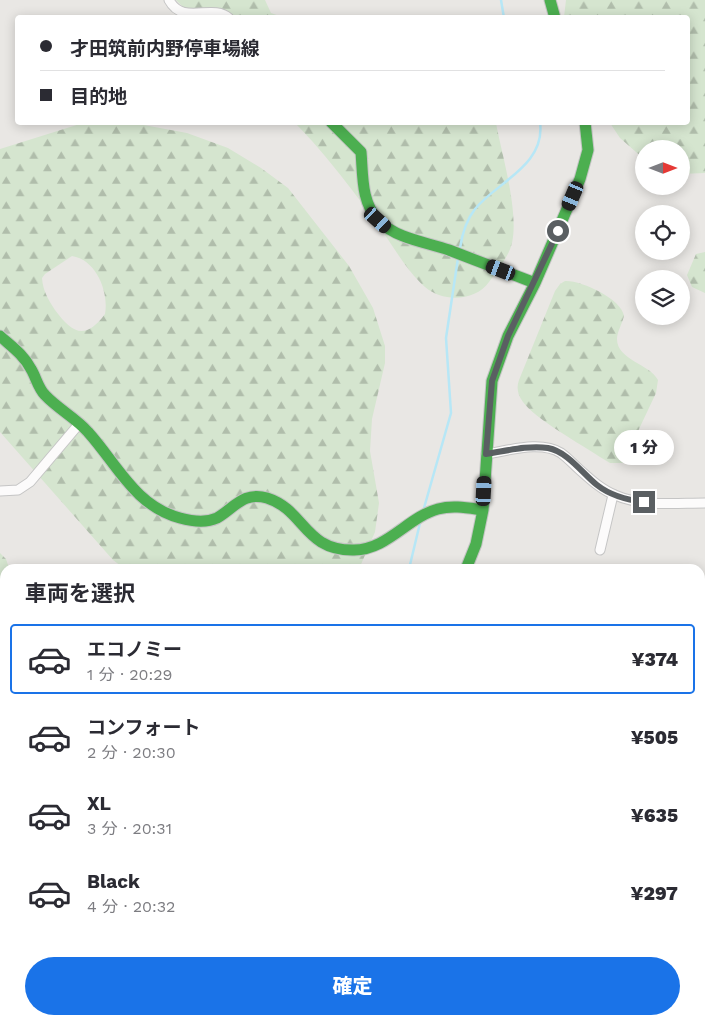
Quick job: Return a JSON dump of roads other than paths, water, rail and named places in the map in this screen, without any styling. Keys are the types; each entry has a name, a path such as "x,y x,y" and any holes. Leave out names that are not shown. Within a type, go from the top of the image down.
{"street":[{"path":"169,0 175,9 183,13 223,15"},
{"path":"550,0 554,15"},
{"path":"334,125 361,152 364,192 378,220 388,228 402,236 448,250 535,283"},
{"path":"468,564 476,544 483,510 492,381 508,336 535,283 580,179 588,150 585,125"},
{"path":"0,336 30,366 38,386 46,396 79,424 136,495 150,505 187,520 211,520 244,497 265,497 280,503 305,532 324,546 335,550 358,550 381,543 419,517 448,507 483,510"},
{"path":"0,491 18,490 30,482 79,424"},
{"path":"486,454 535,447 549,448 560,452 598,486 613,495 630,501 705,503"},
{"path":"600,550 613,495"}],"waterway":[{"path":"501,0 504,15"},
{"path":"460,248 465,227 475,209 528,161 540,137 540,125"},
{"path":"424,508 451,413 446,338 458,258"},
{"path":"410,564 420,523"}]}
